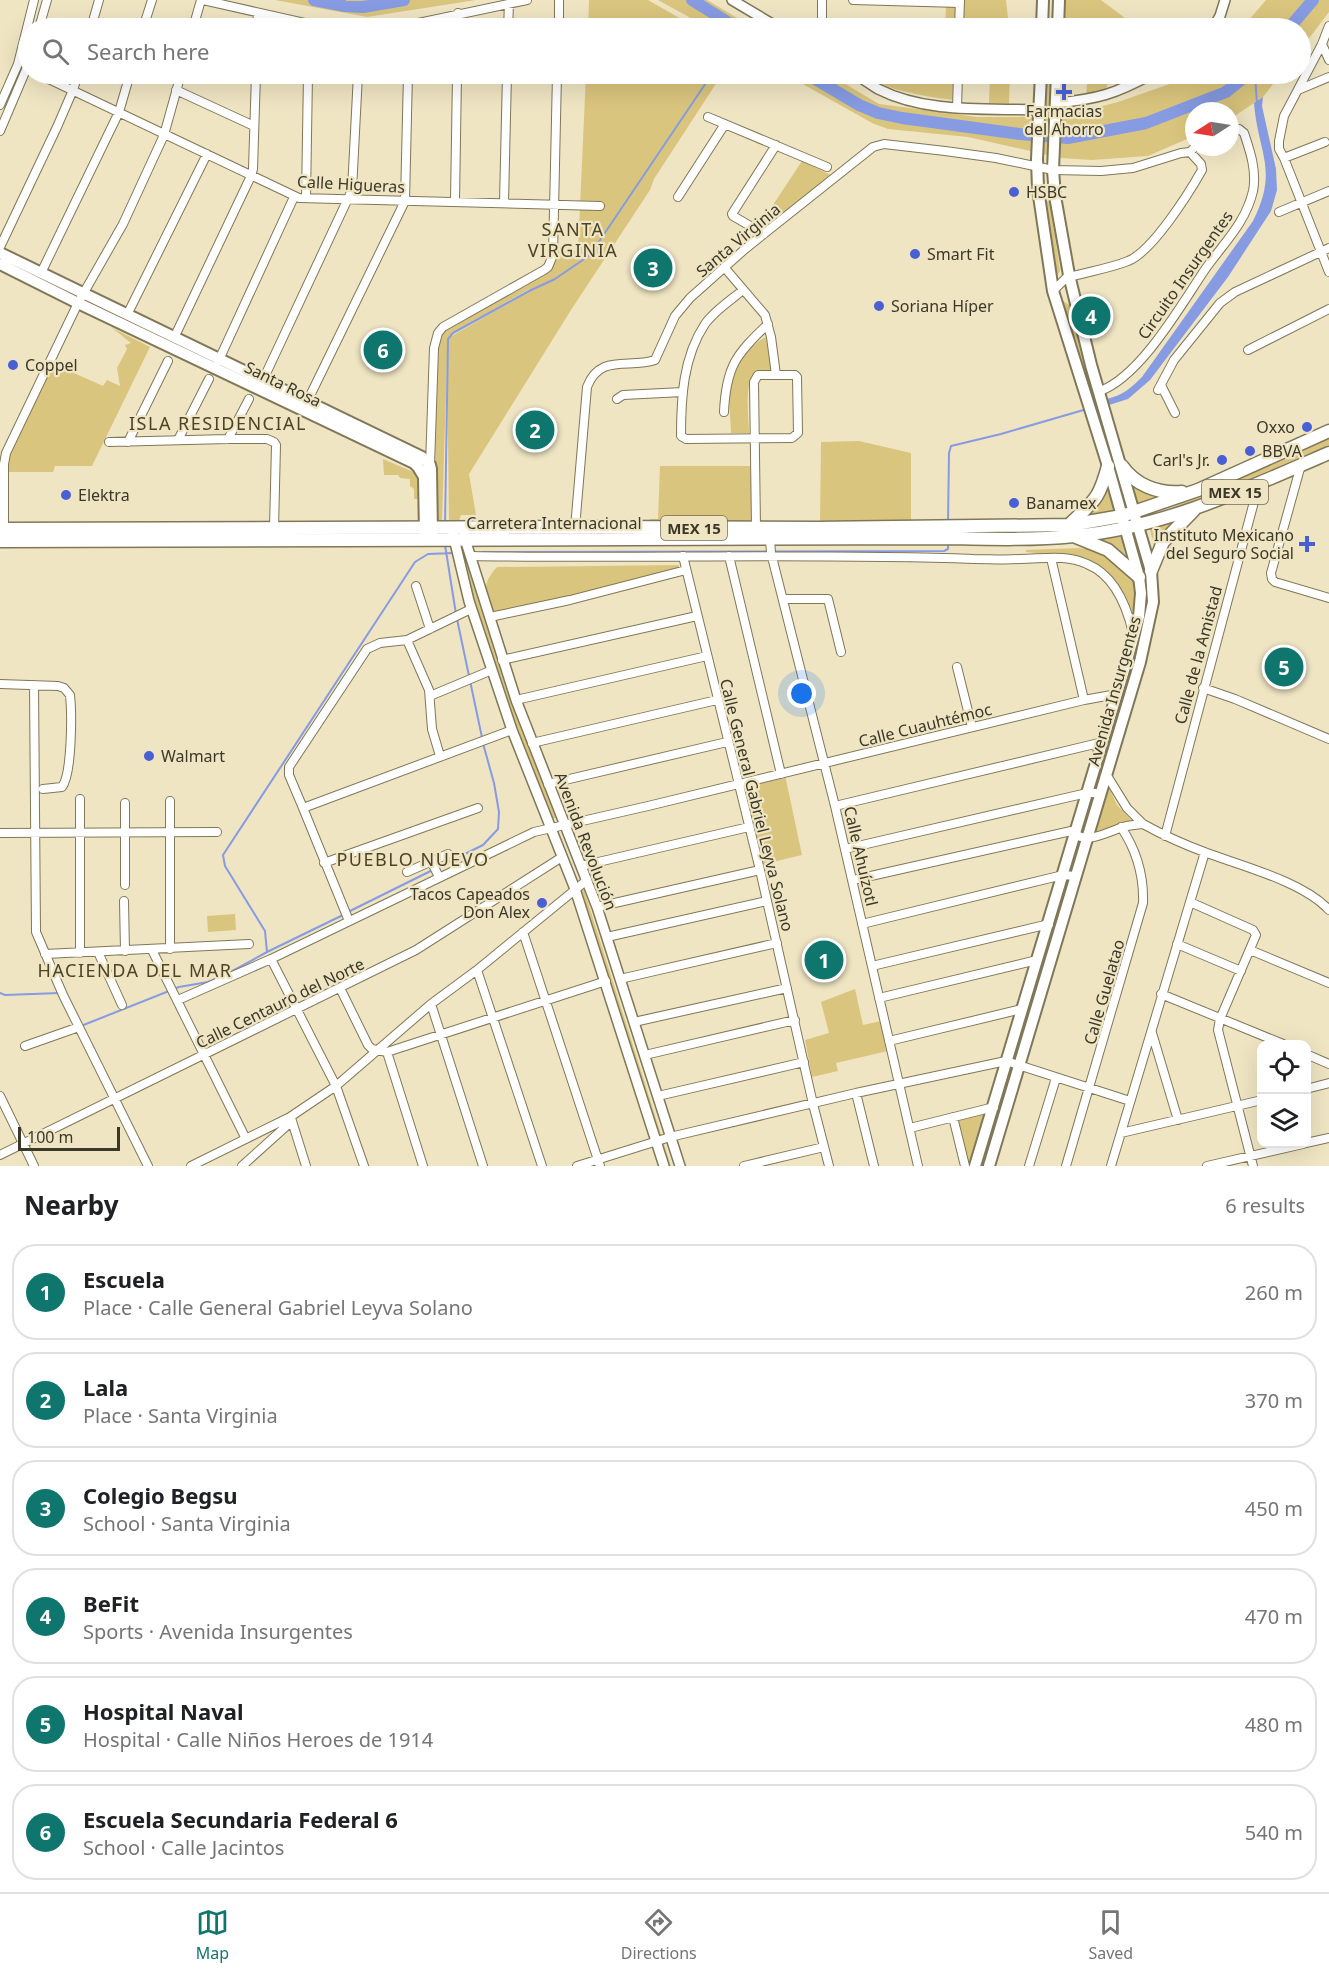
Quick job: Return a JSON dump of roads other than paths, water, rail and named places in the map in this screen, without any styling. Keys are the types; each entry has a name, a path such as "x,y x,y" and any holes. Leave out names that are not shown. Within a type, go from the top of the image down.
{"main road":[{"path":"1042,18 1043,0"},
{"path":"1058,18 1059,0"},
{"name":"Avenida Insurgentes","path":"975,1166 1103,742 1134,635 1140,603 1139,577 1124,521 1053,291 1038,189 1041,84"},
{"name":"Avenida Insurgentes","path":"989,1166 1140,662 1153,602 1151,571 1092,365 1069,275 1055,196 1053,165 1057,84"},
{"path":"0,253 41,273 81,299 127,315 174,338 217,363 263,380 305,406 422,457 444,534"},
{"name":"Santa Rosa","path":"0,264 66,297 81,299 305,406"},
{"path":"1077,370 1092,365"},
{"name":"MEX 15","path":"1137,518 1329,431"},
{"name":"MEX 15","path":"1137,518 1196,508 1329,453"},
{"path":"1108,466 1102,489 1072,530 1108,550 1139,577"},
{"path":"1122,466 1139,484 1171,493 1198,490"},
{"path":"1151,571 1163,542 1196,508"},
{"name":"Carretera Internacional","path":"2,535 132,528 207,534 444,534 575,528 756,528 1016,533 1072,530 1137,518"},
{"path":"122,541 132,528"},
{"name":"Carretera Internacional","path":"2,535 122,541 274,528 771,548 940,532"},
{"path":"1127,660 1140,662"}],"street":[{"path":"30,18 34,0"},
{"path":"42,18 47,0"},
{"path":"94,18 99,0"},
{"path":"146,18 152,0"},
{"path":"196,18 202,0 280,18"},
{"path":"440,18 528,0"},
{"path":"559,18 560,0"},
{"path":"732,0 762,18"},
{"path":"822,0 822,18"},
{"path":"853,0 960,2 960,18"},
{"path":"1219,18 1225,0"},
{"path":"508,18 509,3"},
{"path":"258,12 258,18"},
{"path":"458,13 458,18"},
{"path":"1311,65 1329,26"},
{"path":"1322,44 1329,60"},
{"path":"0,105 18,64"},
{"path":"1298,90 1329,77"},
{"path":"0,131 4,114 20,84"},
{"name":"Calle Higueras","path":"60,84 294,197 348,200 405,198 600,206"},
{"path":"0,247 76,84"},
{"path":"41,273 119,112 127,84"},
{"path":"2,535 4,458 81,299 123,224 164,135 178,84"},
{"path":"174,338 251,176 254,84"},
{"path":"306,198 308,84"},
{"path":"263,380 348,200 354,177 358,84"},
{"path":"305,406 405,198 408,84"},
{"path":"455,201 457,84"},
{"path":"504,202 507,84"},
{"path":"426,468 434,348 438,333 443,327 548,267 553,255 557,84"},
{"path":"870,84 896,96 957,108 1040,110"},
{"path":"957,108 958,84"},
{"path":"1056,108 1111,94 1132,84"},
{"path":"1301,84 1280,126 1279,149 1301,202 1325,250 1329,272"},
{"path":"176,90 254,126"},
{"path":"708,117 827,167"},
{"path":"678,196 725,124"},
{"name":"Circuito Insurgentes","path":"1100,393 1118,383 1143,357 1236,231 1246,213 1254,189 1255,174 1244,133 1239,129"},
{"path":"1284,158 1325,142"},
{"path":"764,234 732,214 776,145"},
{"name":"Santa Virginia","path":"575,528 587,387 591,377 597,370 610,364 655,360 675,316 690,298 764,234 878,145 1038,163"},
{"path":"1038,163 1101,171 1133,168 1185,152"},
{"path":"127,315 207,154"},
{"path":"1053,291 1069,275 1073,276 1128,261 1146,248 1177,209 1202,170 1196,156"},
{"path":"1279,212 1329,191"},
{"path":"217,363 294,197"},
{"path":"1175,413 1159,387 1174,360 1220,303 1235,292 1325,250"},
{"path":"724,267 765,315 776,375"},
{"path":"743,290 706,323 686,367 683,392 683,438 754,437 796,436 798,433 798,377 795,375 758,375 755,378 754,437 756,528"},
{"path":"1248,350 1329,309"},
{"path":"724,412 725,387 741,350 768,324"},
{"path":"128,442 168,361"},
{"path":"178,440 209,379"},
{"path":"617,399 623,395 683,392"},
{"path":"228,439 249,399"},
{"path":"109,442 228,439 267,439 274,442 276,446 274,528"},
{"path":"1301,465 1271,573 1272,579 1275,582 1329,598"},
{"name":"Calle de la Amistad","path":"1165,836 1259,482"},
{"name":"Avenida Revolución","path":"444,534 471,556 516,700 597,907 680,1166"},
{"name":"Avenida Revolución","path":"444,534 512,730 575,889 664,1166"},
{"name":"Avenida Insurgentes","path":"471,556 610,558 729,556 771,548 1008,560 1051,558 1075,560 1100,572 1111,583 1125,606 1134,635"},
{"name":"Calle Ahuízotl","path":"771,548 853,880 918,1166"},
{"name":"Calle General Gabriel Leyva Solano","path":"683,556 829,1166"},
{"path":"729,556 781,774"},
{"path":"1051,558 1084,700"},
{"path":"490,617 570,600 686,570"},
{"path":"416,585 430,629"},
{"path":"784,599 828,599 841,652"},
{"path":"346,916 288,771 367,649 381,643 398,643 407,640 471,609"},
{"path":"502,660 697,616"},
{"path":"407,640 430,696 432,729 440,756"},
{"path":"516,700 707,656"},
{"path":"957,667 972,727"},
{"path":"430,696 492,670"},
{"path":"0,684 64,687 70,695 69,759 66,782 62,788 43,789"},
{"path":"34,685 35,927 61,991 148,1166"},
{"path":"1203,688 1245,703 1329,739"},
{"name":"Calle Cuauhtémoc","path":"177,998 270,958 346,916 439,877 534,832 1117,694"},
{"path":"532,743 717,700"},
{"path":"303,808 512,730"},
{"path":"548,784 727,742"},
{"path":"835,806 1103,742"},
{"path":"1106,774 1127,808 1143,824 1165,836 1268,875 1310,894 1329,910"},
{"path":"845,849 1087,793 1099,793"},
{"path":"80,799 80,953"},
{"path":"170,801 170,949"},
{"path":"125,803 126,885"},
{"path":"324,863 478,808"},
{"path":"853,880 1071,831 1092,838 1121,827 1143,824"},
{"path":"581,866 749,827"},
{"name":"Calle Guelatao","path":"1066,1166 1143,903 1142,871 1135,852 1121,827"},
{"path":"0,833 217,832"},
{"path":"1111,1166 1204,852"},
{"path":"407,872 448,854"},
{"name":"Calle Centauro del Norte","path":"0,1155 439,937 562,857"},
{"path":"431,861 439,877"},
{"path":"597,907 760,870"},
{"path":"862,924 1063,875 1075,876"},
{"path":"245,1165 291,1119 336,1086 431,1004 477,970 587,880"},
{"path":"124,901 125,951"},
{"path":"607,937 767,901"},
{"path":"1190,902 1253,930 1255,933 1250,950 1220,1018 1218,1030 1218,1038 1253,1166"},
{"path":"872,966 1049,924"},
{"path":"523,932 599,1163"},
{"path":"620,979 777,943"},
{"path":"45,954 249,944"},
{"path":"1177,944 1241,971"},
{"path":"152,950 246,1139"},
{"path":"1250,950 1329,983"},
{"path":"98,952 122,1005"},
{"path":"270,958 336,1086 364,1166"},
{"path":"879,998 1037,960"},
{"path":"477,970 542,1166"},
{"path":"340,988 368,1045 387,1052 606,981"},
{"path":"634,1022 787,988"},
{"path":"1161,994 1273,1040"},
{"path":"431,1004 483,1166"},
{"path":"889,1041 1022,1009"},
{"path":"645,1055 795,1020"},
{"path":"25,1047 79,1027"},
{"path":"1151,1031 1178,1120"},
{"path":"387,1052 423,1166"},
{"path":"1311,1056 1329,1064"},
{"path":"577,1166 599,1163 670,1137 856,1093 1006,1061 1130,1101"},
{"path":"658,1096 804,1062"},
{"path":"1029,1166 1056,1078"},
{"path":"1311,1088 1329,1083"},
{"path":"856,1093 874,1166"},
{"path":"0,1096 34,1166"},
{"path":"1121,1133 1257,1101"},
{"path":"910,1128 994,1107"},
{"path":"953,1117 965,1166"},
{"path":"191,1166 291,1119"},
{"path":"291,1119 306,1166"},
{"path":"1311,1142 1329,1138"},
{"path":"744,1166 824,1147"},
{"path":"1207,1166 1284,1148"}],"water":[{"path":"1263,97 1262,106 1276,169 1277,190 1271,211 1228,277 1150,380 1128,399 1109,405 1107,399 1126,391 1142,377 1253,221 1265,188 1265,162 1254,103"}],"waterway":[{"path":"314,0 363,7 404,0"},
{"path":"692,0 721,18"},
{"path":"1298,18 1313,0"},
{"path":"445,525 448,339 453,333 555,279 590,255 705,84"},
{"path":"824,84 859,105 878,113 1020,134 1068,138 1146,123 1226,92 1236,84"},
{"path":"1256,84 1257,104"},
{"path":"948,524 951,446 1087,409"},
{"path":"482,552 944,551 948,549 948,541"},
{"path":"445,545 456,614"},
{"path":"81,1026 179,987 208,982 267,952 265,931 225,866 223,855 415,562 428,554 453,553"},
{"path":"348,912 483,845 498,829 499,812 494,783 484,747 457,619"},
{"path":"267,952 343,915"},
{"path":"0,993 5,995 60,993"}],"place":[{"name":"Farmacias del Ahorro","path":"1064,92"},
{"name":"HSBC","path":"1014,192"},
{"name":"Smart Fit","path":"915,254"},
{"name":"Colegio Begsu","path":"653,268"},
{"name":"Soriana Híper","path":"879,306"},
{"name":"BeFit","path":"1091,316"},
{"name":"Escuela Secundaria Federal 6","path":"383,350"},
{"name":"Coppel","path":"13,365"},
{"name":"Oxxo","path":"1307,427"},
{"name":"Lala","path":"535,430"},
{"name":"BBVA","path":"1250,451"},
{"name":"Carl's Jr.","path":"1222,460"},
{"name":"Elektra","path":"66,495"},
{"name":"Banamex","path":"1014,503"},
{"name":"Instituto Mexicano del Seguro Social","path":"1307,544"},
{"name":"Hospital Naval","path":"1284,667"},
{"name":"Walmart","path":"149,756"},
{"name":"Tacos Capeados Don Alex","path":"542,903"},
{"name":"Escuela","path":"824,960"}],"district":[{"name":"SANTA VIRGINIA","path":"573,239"},
{"name":"ISLA RESIDENCIAL","path":"218,423"},
{"name":"PUEBLO NUEVO","path":"413,859"},
{"name":"HACIENDA DEL MAR","path":"135,970"}]}
